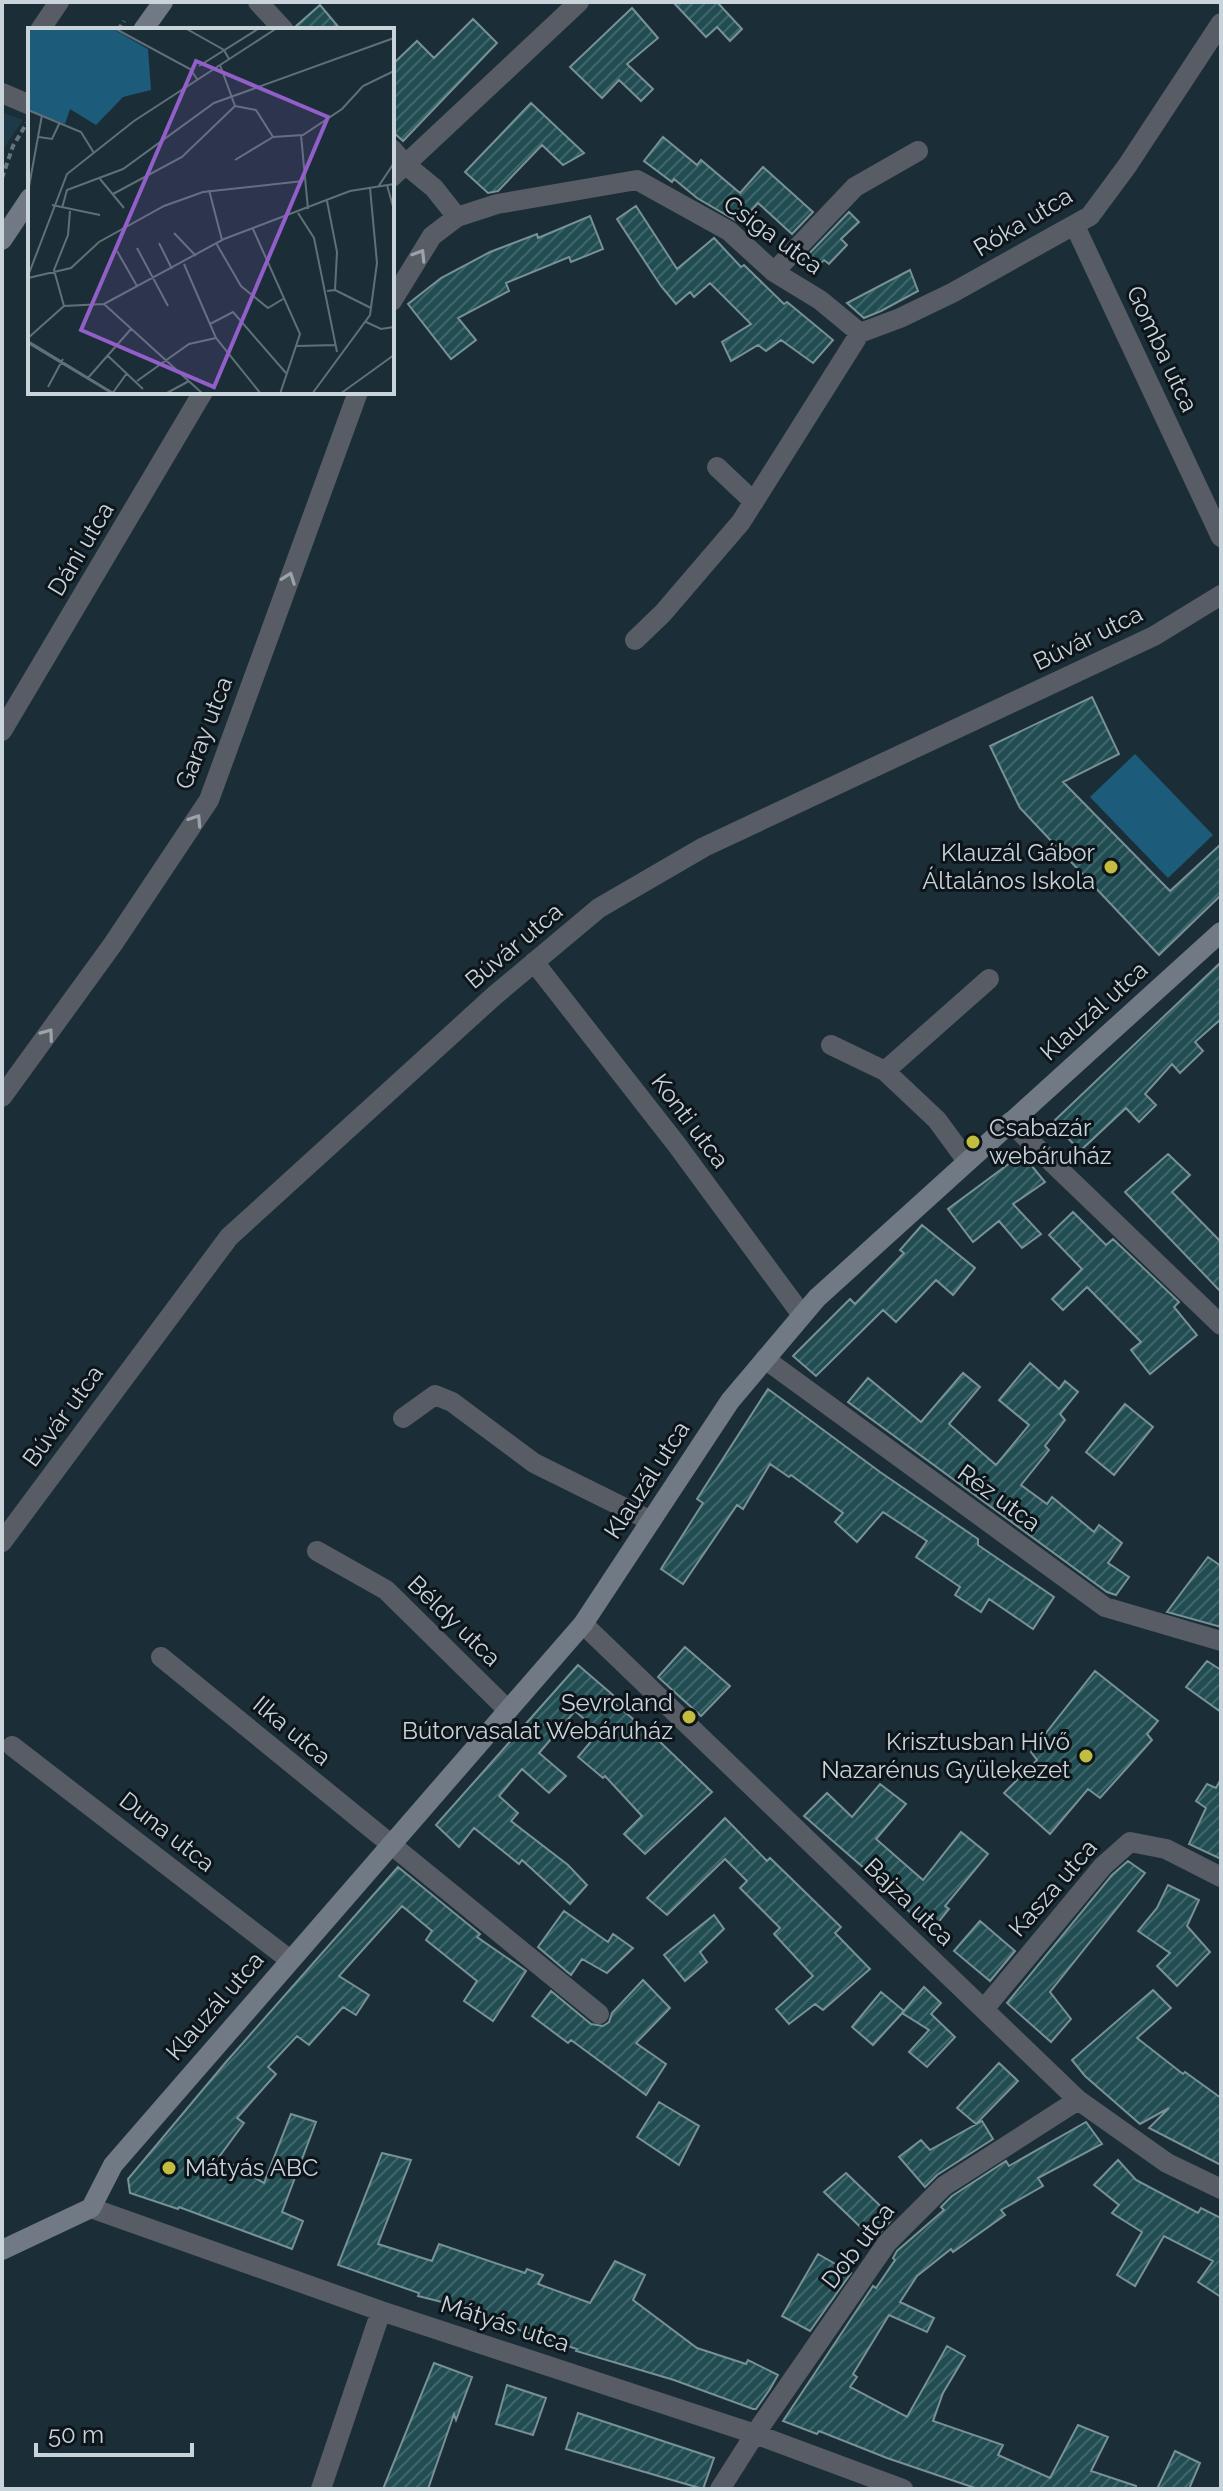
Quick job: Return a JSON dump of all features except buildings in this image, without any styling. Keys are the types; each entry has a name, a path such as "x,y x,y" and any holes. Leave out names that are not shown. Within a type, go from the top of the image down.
{"street":[{"path":"41,28 59,2"},
{"path":"144,28 163,2"},
{"path":"258,2 282,28"},
{"path":"394,298 432,236 457,217 434,188 399,171 579,2"},
{"name":"Róka utca","path":"860,333 952,293 1090,216 1127,166 1221,23"},
{"path":"2,93 28,104"},
{"path":"774,272 855,187 918,151"},
{"name":"Csiga utca","path":"457,217 497,204 637,180 729,231 774,272 820,300 860,333"},
{"path":"2,240 28,201"},
{"name":"Gomba utca","path":"1075,226 1221,537"},
{"path":"635,640 741,522 860,333"},
{"name":"Dáni utca","path":"2,731 202,394"},
{"name":"Garay utca","path":"2,1097 113,944 209,800 357,394"},
{"path":"717,467 754,502"},
{"name":"Búvár utca","path":"2,1542 229,1237 494,996 599,908 704,847 1154,636 1221,595"},
{"name":"Klauzál utca","path":"91,2208 113,2165 583,1624 730,1401 817,1298 1221,932"},
{"name":"Konti utca","path":"534,962 677,1145 802,1315"},
{"path":"885,1071 989,979"},
{"path":"831,1045 885,1071 937,1120 967,1161"},
{"path":"1010,1122 1221,1325"},
{"name":"Réz utca","path":"765,1359 1105,1607 1221,1641"},
{"path":"403,1418 435,1395 452,1402 534,1463 651,1521"},
{"name":"Béldy utca","path":"317,1551 386,1590 508,1710"},
{"name":"Bajza utca","path":"583,1624 1078,2100 1167,2163 1221,2189"},
{"name":"Ilka utca","path":"161,1657 389,1845"},
{"name":"Duna utca","path":"12,1746 290,1960"},
{"name":"Kasza utca","path":"984,2009 1103,1866 1130,1842 1166,1849 1221,1877"},
{"path":"389,1845 599,2014"},
{"name":"Dob utca","path":"720,2489 887,2243 944,2186 1078,2100"},
{"path":"2,2250 91,2208"},
{"name":"Mátyás utca","path":"91,2208 381,2311 755,2434 903,2489"},
{"path":"321,2489 381,2311"}],"path":[{"path":"2,178 13,146 28,120"}],"shaded area":[{"path":"2,112 23,120 2,151"},
{"path":"1135,754 1213,835 1168,878 1090,797"}],"place":[{"name":"Klauzál Gábor Általános Iskola","path":"1111,867"},
{"name":"Csabazár webáruház","path":"973,1142"},
{"name":"Sevroland Bútorvasalat Webáruház","path":"689,1717"},
{"name":"Krisztusban Hívő Nazarénus Gyülekezet","path":"1086,1756"},
{"name":"Mátyás ABC","path":"169,2168"}]}
